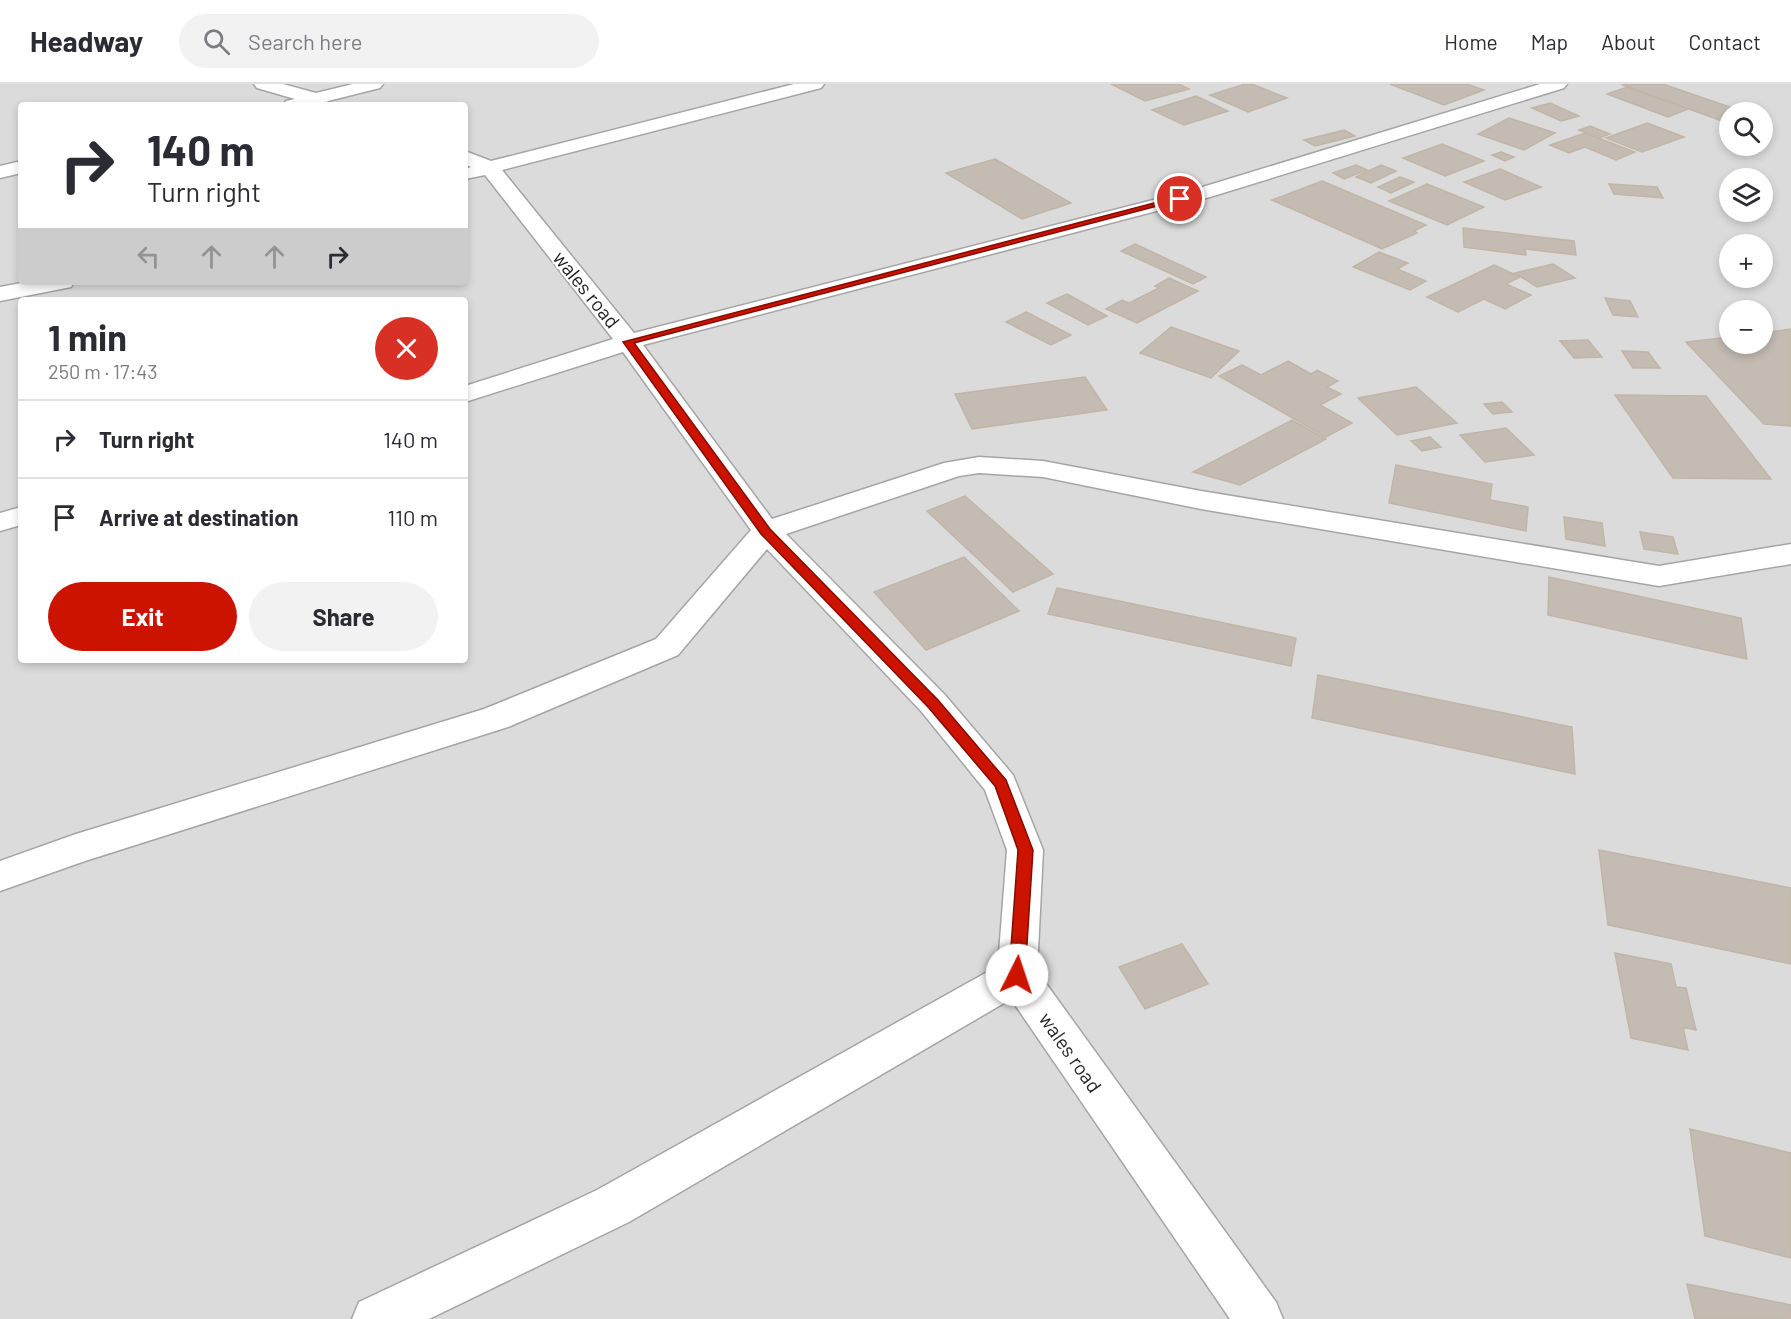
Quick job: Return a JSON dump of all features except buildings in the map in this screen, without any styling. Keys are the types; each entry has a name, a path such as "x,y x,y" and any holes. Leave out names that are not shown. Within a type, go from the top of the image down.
{"street":[{"path":"263,84 325,102"},
{"path":"302,102 374,84"},
{"path":"473,166 815,84"},
{"path":"468,393 628,342 1203,193 1558,84"},
{"name":"wales road","path":"473,166 628,342 766,531 933,703 1001,784 1025,850 1017,975 1259,1319"},
{"path":"0,172 18,168"},
{"path":"0,294 47,285"},
{"path":"0,876 76,849 496,718 667,647 766,531 954,470 980,465 1043,469 1201,500 1659,576 1789,560"},
{"path":"0,522 18,517"},
{"path":"376,1319 613,1206 1017,975"}],"shaded area":[{"path":"0,84 1791,84 1791,1319 0,1319"}],"route":[{"path":"1017,975 1025,850 1001,784 933,703 766,531 628,342 1180,199"}]}
